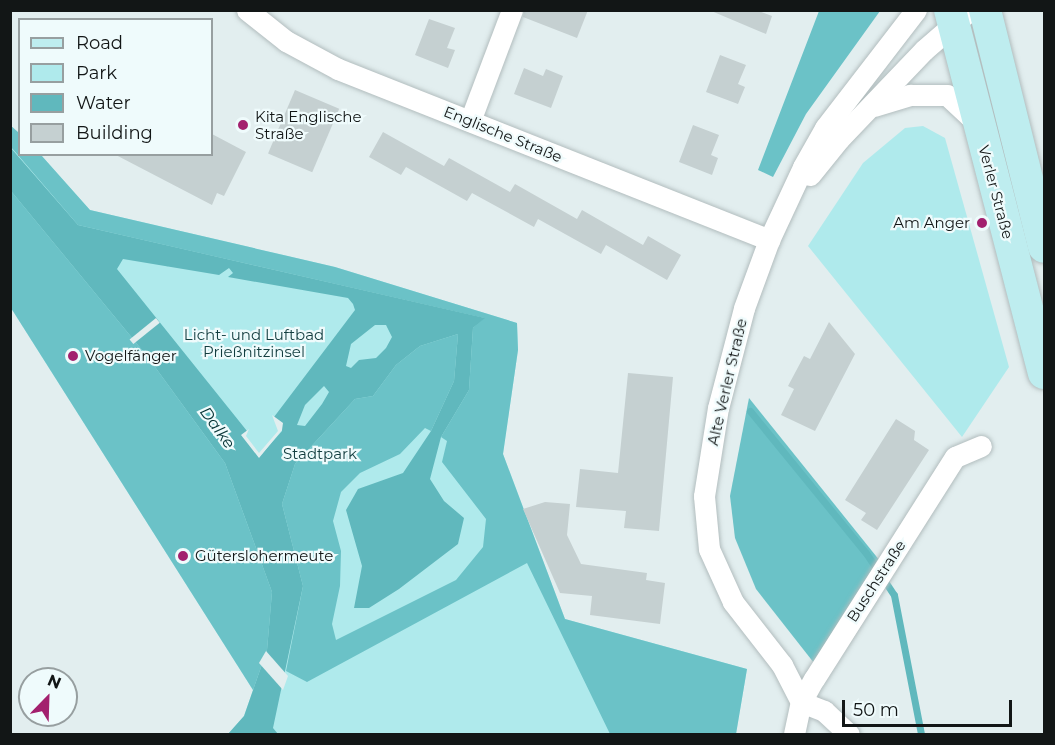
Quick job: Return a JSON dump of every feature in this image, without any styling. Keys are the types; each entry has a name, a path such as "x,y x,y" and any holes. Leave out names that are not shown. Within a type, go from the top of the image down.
{"main road":[{"path":"985,10 1044,248"},
{"name":"Verler Straße","path":"958,15 978,125 1044,373"}],"street":[{"name":"Englische Straße","path":"247,10 309,55 769,240"},
{"path":"470,121 512,10"},
{"name":"Alte Verler Straße","path":"801,702 782,665 734,602 709,549 704,496 718,408 744,308 769,240 825,128 916,10"},
{"name":"Alte Verler Straße","path":"789,201 839,139 958,15"},
{"name":"Alte Verler Straße","path":"871,107 910,94 947,95 978,125"},
{"name":"Buschstraße","path":"794,735 801,702 873,585 956,457 981,446"},
{"path":"801,702 824,711 849,735"}],"green space":[{"path":"819,11 880,11 806,114 773,177 758,170"},
{"name":"Stadtpark","path":"10,125 18,132 18,156 42,156 90,210 335,267 517,323 518,350 503,454 565,619 747,669 736,734 228,734 244,716 253,690 11,308"},
{"path":"10,125 18,132 18,155 11,147"},
{"path":"923,126 945,138 1009,367 962,437 808,246 863,163 905,128"},
{"path":"19,156 42,156 90,210 335,267 517,323 518,350 503,454 565,619 747,669 736,734 610,734 527,563 307,682 286,671 303,586 282,504 295,464 355,399 373,396 396,365 420,346 458,334 454,381 431,431 425,428 400,454 360,473 341,492 333,521 341,551 340,586 332,624 336,640 456,580 483,547 486,519 442,462 447,441 441,437 469,390 473,328 484,318 78,225"},
{"path":"11,191 147,356 225,463 272,592 267,650 253,690 11,308"},
{"path":"749,398 880,561 814,663 756,589 735,538 730,496"}],"water":[{"name":"Dalke","path":"10,147 78,225 485,318 473,328 469,390 441,437 430,479 444,501 464,518 458,544 399,589 369,608 354,608 362,566 346,510 358,489 403,473 431,431 454,381 458,334 420,346 396,365 373,396 355,399 295,464 282,504 303,586 273,728 278,734 228,734 244,716 267,650 272,592 225,463 147,356 11,191","holes":["123,259 219,275 229,268 233,273 228,277 348,298 355,310 274,417 282,423 282,431 259,457 242,435 247,431 117,269","375,325 386,325 392,337 386,348 376,358 359,360 351,368 346,366 351,344","324,386 329,392 305,426 297,425 305,405"]}],"pier":[{"path":"156,318 160,323 133,344 130,339"},
{"path":"272,415 283,423 282,430 259,458 241,435 249,429 246,436 259,453 278,431"},
{"path":"266,651 288,676 283,690 259,663"}],"building":[{"path":"524,10 588,10 577,38 523,17"},
{"path":"709,10 756,10 772,16 766,34"},
{"path":"429,19 455,28 447,48 455,50 448,68 415,55"},
{"path":"720,55 746,65 738,84 745,87 738,104 706,92"},
{"path":"524,68 543,76 546,69 563,76 551,108 514,94"},
{"path":"295,90 339,109 312,172 268,154"},
{"path":"693,125 719,135 711,155 718,158 712,175 679,162"},
{"path":"383,132 444,166 449,158 510,192 515,184 577,219 582,210 643,245 648,236 681,255 667,280 606,245 601,254 538,219 534,227 472,193 467,201 406,167 401,175 369,157"},
{"path":"213,135 246,152 224,196 217,193 212,205 118,156 213,156"},
{"path":"829,322 855,354 815,431 781,415 794,389 788,386 804,356 810,359"},
{"path":"628,373 673,377 659,531 624,528 626,511 576,507 580,469 618,473"},
{"path":"896,419 915,431 914,440 929,450 877,530 861,520 866,513 845,500"},
{"path":"545,502 570,504 567,535 581,564 647,573 646,580 665,583 660,624 590,615 592,596 560,593 523,509"}],"waterway":[{"path":"750,411 866,553 894,595 921,734"}],"place":[{"name":"Kita Englische Straße","path":"243,125"},
{"name":"Am Anger","path":"982,223"},
{"name":"Vogelfänger","path":"73,356"},
{"name":"Güterslohermeute","path":"183,556"}],"park label":[{"name":"Licht- und Luftbad Prießnitzinsel","path":"254,342"}]}
